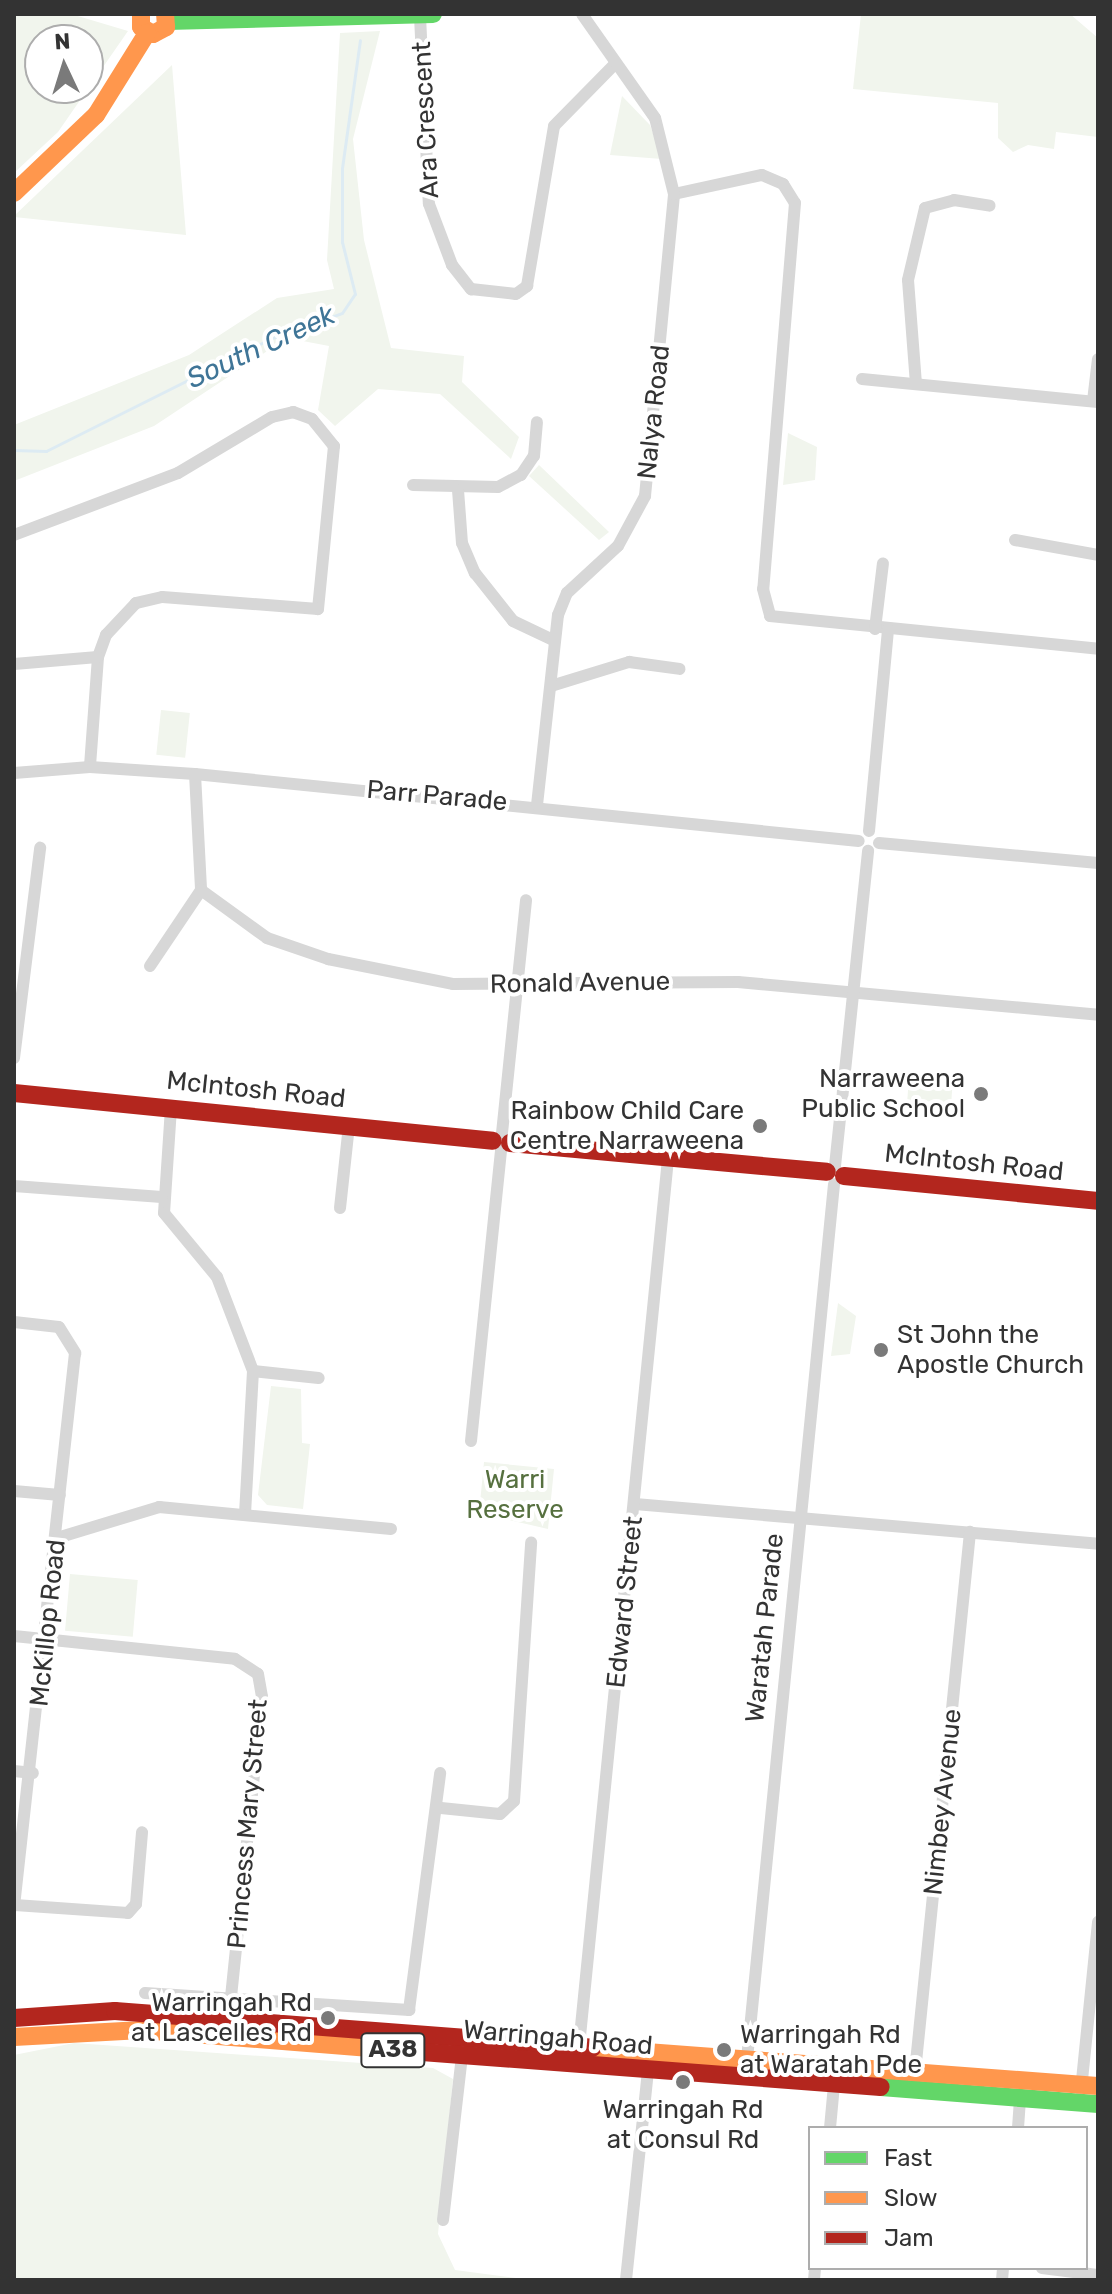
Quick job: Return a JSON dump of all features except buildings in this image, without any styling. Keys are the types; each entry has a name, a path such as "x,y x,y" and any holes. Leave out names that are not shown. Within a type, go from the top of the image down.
{"main road":[{"path":"14,193 96,115 147,33 141,14"},
{"path":"147,33 162,31 166,18 426,15"},
{"name":"McIntosh Road","path":"14,1093 1098,1201"},
{"name":"Warringah Road","path":"14,2018 115,2011 650,2052 834,2085 1020,2099 1089,2094"},
{"name":"Warringah Road","path":"14,2037 142,2030 648,2072 747,2068 915,2072 1089,2094"},
{"path":"648,2072 650,2052"}],"street":[{"name":"Ara Crescent","path":"426,15 429,204 452,265 471,289 516,294 527,286 554,126 614,65"},
{"name":"Nalya Road","path":"537,805 551,686 553,640 567,593 618,546 645,496 674,194 655,118 614,65 591,17"},
{"path":"674,194 762,175 783,184 795,203 765,606 782,619 1098,649"},
{"path":"916,384 908,280 925,208 954,200 990,206"},
{"path":"862,379 1096,401 1098,359"},
{"path":"14,535 178,473 272,417 293,412 312,419 334,446 318,609 162,597 136,603 118,619 98,657 90,767"},
{"path":"413,485 458,490 498,487 521,475 534,456 537,422"},
{"path":"458,490 462,543 475,573 513,621 553,640"},
{"path":"1015,540 1098,555"},
{"path":"883,563 882,630 869,831 859,841 868,851 879,843 1098,863"},
{"path":"14,664 98,657"},
{"path":"551,686 629,662 680,669"},
{"name":"Parr Parade","path":"14,773 90,767 195,774 537,805 859,841"},
{"path":"150,966 201,890 195,774"},
{"path":"869,831 879,843"},
{"path":"14,1058 40,848"},
{"name":"Waratah Parade","path":"747,2068 868,851"},
{"name":"Ronald Avenue","path":"201,890 267,938 328,959 422,980 520,987 661,980 853,992 1098,1015"},
{"path":"471,1441 520,987 526,900"},
{"path":"171,1108 162,1197 168,1222 210,1266 231,1303 253,1371 245,1514"},
{"path":"340,1208 349,1125"},
{"name":"Edward Street","path":"579,2046 668,1159"},
{"path":"14,1186 162,1197"},
{"name":"McKillop Road","path":"14,1322 59,1327 73,1339 47,1640 15,1905"},
{"path":"253,1371 319,1378"},
{"path":"14,1491 60,1495"},
{"path":"635,1504 1098,1544"},
{"path":"57,1538 159,1507 391,1529"},
{"name":"Nimbey Avenue","path":"915,2072 970,1532"},
{"path":"441,1808 500,1814 514,1801 531,1543"},
{"path":"14,1636 47,1640"},
{"name":"Princess Mary Street","path":"47,1640 235,1659 258,1674 262,1697 231,1998"},
{"path":"14,1771 33,1773"},
{"path":"145,1993 357,2007 412,2006 441,1808 440,1773"},
{"path":"15,1905 128,1913 136,1904 142,1832"},
{"path":"1089,2094 1098,1922"},
{"path":"355,2029 357,2007"},
{"path":"443,2220 462,2056"},
{"path":"626,2280 648,2072"},
{"path":"830,2126 834,2085"},
{"path":"1018,2126 1020,2099"},
{"path":"1058,2270 1098,2275"}],"green space":[{"path":"14,14 71,14 128,31 104,66 104,24 24,24 24,104 77,104 58,132 14,173"},
{"path":"861,14 1070,14 1098,38 1098,137 1056,132 1054,149 1028,145 1013,152 998,138 998,103 853,89"},
{"path":"380,31 353,139 364,240 391,348 464,356 462,382 519,437 511,459 440,394 378,389 335,426 318,410 329,346 287,338 154,426 14,481 14,425 189,355 277,298 334,289 327,260 340,33"},
{"path":"172,65 186,235 14,217 14,216"},
{"path":"622,96 650,125 662,159 610,155"},
{"path":"788,433 817,447 815,480 783,485"},
{"path":"539,465 609,532 599,540 529,476"},
{"path":"161,710 190,713 185,758 156,755"},
{"path":"909,1076 953,1079 951,1103 907,1100"},
{"path":"838,1303 856,1316 850,1354 831,1356"},
{"path":"271,1386 301,1389 302,1443 310,1444 303,1509 267,1505 258,1495"},
{"name":"Warri Reserve","path":"484,1462 554,1469 548,1529 479,1513"},
{"path":"70,1574 138,1580 133,1637 65,1631"},
{"path":"74,2043 433,2068 453,2079 438,2234 455,2270 532,2280 14,2280 14,2055"}],"waterway":[{"name":"South Creek","path":"14,450 46,451 272,338 342,313 355,294 342,242 342,168 360,40"}],"traffic: fast":[{"path":"167,21 433,14"},
{"path":"881,2087 1098,2104"}],"traffic: slow":[{"path":"141,14 141,27 153,34 166,27 165,14"},
{"path":"14,193 96,115 147,33"},
{"path":"14,2037 142,2030 382,2049"},
{"path":"593,2048 1098,2086"}],"traffic: jam":[{"path":"14,1093 493,1141"},
{"path":"510,1143 827,1172"},
{"path":"844,1176 1098,1201"},
{"path":"14,2018 115,2011 593,2048"},
{"path":"382,2049 881,2087"}],"place":[{"name":"Narraweena Public School","path":"981,1094"},
{"name":"Rainbow Child Care Centre Narraweena","path":"760,1126"},
{"name":"St John the Apostle Church","path":"881,1350"},
{"name":"Warringah Rd at Lascelles Rd","path":"328,2018"},
{"name":"Warringah Rd at Waratah Pde","path":"724,2050"},
{"name":"Warringah Rd at Consul Rd","path":"683,2082"}]}
